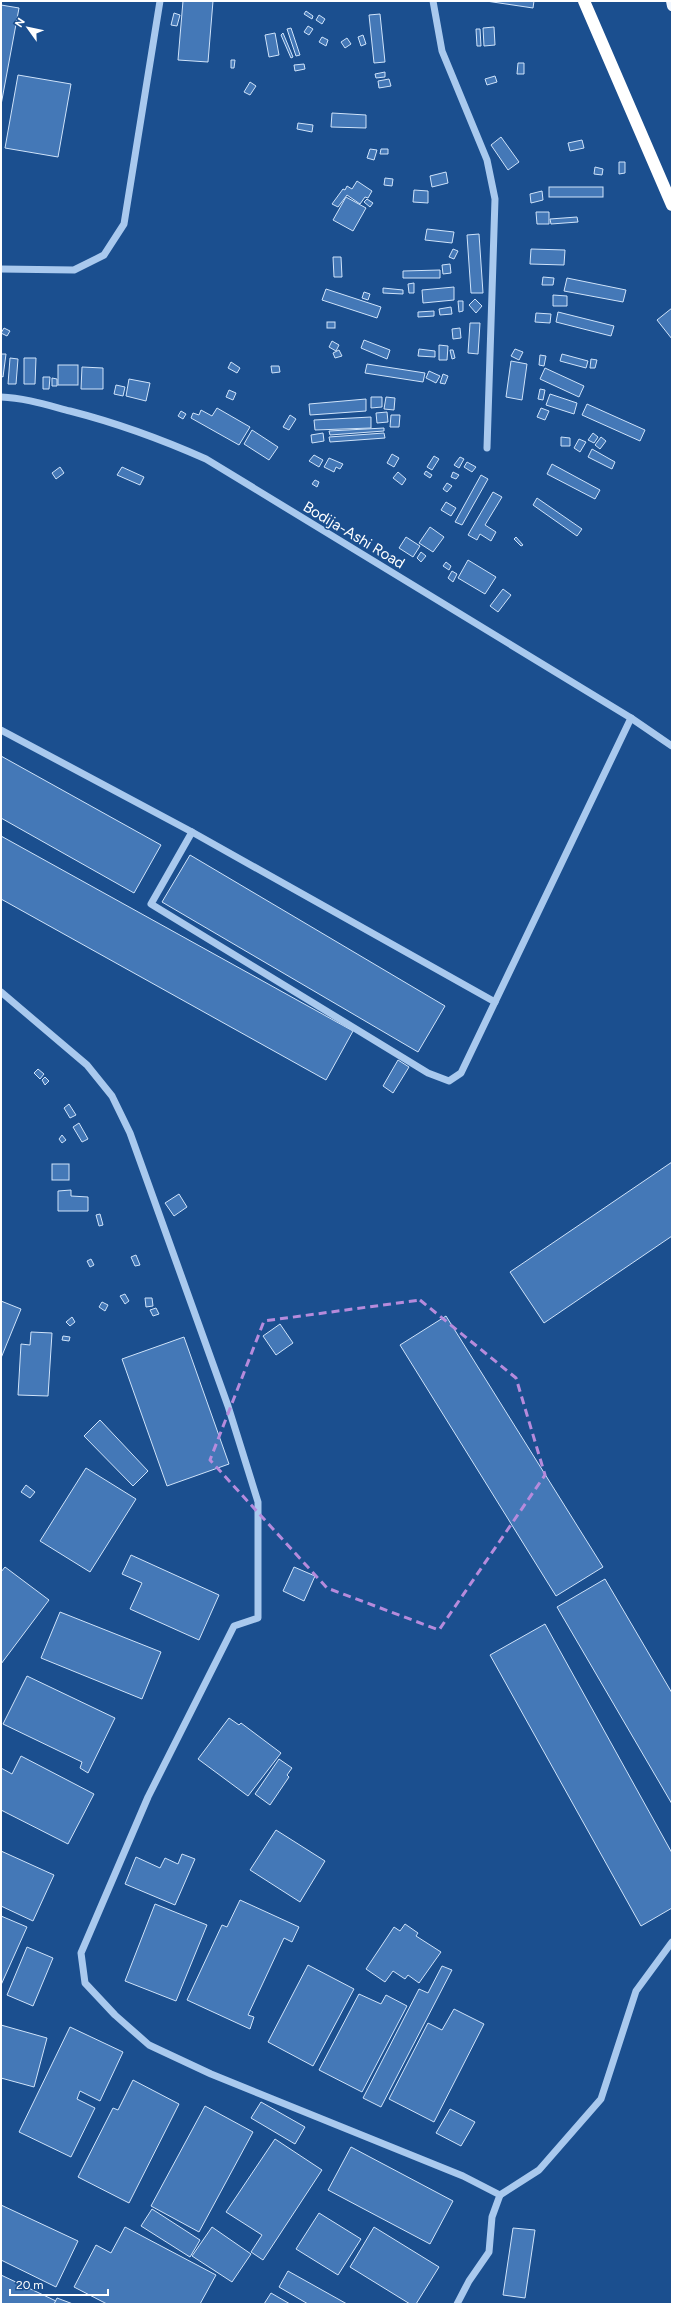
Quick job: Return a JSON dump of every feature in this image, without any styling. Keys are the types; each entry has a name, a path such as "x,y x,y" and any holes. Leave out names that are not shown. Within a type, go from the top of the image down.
{"highway":[{"path":"584,1 672,205"}],"main road":[{"path":"671,1 672,6"}],"street":[{"path":"1,268 74,270 104,255 124,224 160,1"},
{"path":"433,1 442,51 488,160 495,198 487,448"},
{"name":"Bodija-Ashi Road","path":"1,397 22,398 108,421 158,438 206,459 631,718 672,746"},
{"path":"192,832 151,904 428,1073 449,1081 461,1073 631,718"},
{"path":"1,730 192,832 496,1002"},
{"path":"1,992 87,1065 112,1096 148,1180 228,1406 258,1502 258,1618 234,1626 148,1797 81,1953 86,1983 115,2015 149,2045 211,2074 462,2176 500,2195"},
{"path":"457,2304 469,2281 489,2252 492,2217 500,2195 539,2170 601,2099 636,1991 672,1942"}],"highlighted area":[{"path":"420,1300 516,1378 545,1475 439,1630 327,1588 210,1460 264,1321"}],"building":[{"path":"183,1 213,1 208,62 178,60"},
{"path":"486,1 534,1 533,8"},
{"path":"1,5 19,8 1,105"},
{"path":"306,11 313,16 312,19 304,14"},
{"path":"174,13 180,15 177,26 171,25"},
{"path":"380,14 385,62 374,63 369,15"},
{"path":"319,15 325,19 322,24 316,20"},
{"path":"308,26 313,29 309,35 304,32"},
{"path":"494,27 495,45 484,46 483,28"},
{"path":"291,28 300,55 296,56 287,29"},
{"path":"476,29 480,29 481,46 477,46"},
{"path":"275,33 279,55 269,57 265,35"},
{"path":"283,33 293,57 291,58 281,35"},
{"path":"363,35 366,44 361,46 358,37"},
{"path":"322,37 328,40 326,46 319,42"},
{"path":"347,38 351,44 345,48 341,42"},
{"path":"231,60 235,60 234,68 231,68"},
{"path":"518,63 524,63 524,74 517,74"},
{"path":"304,64 305,69 295,71 294,65"},
{"path":"385,72 385,77 376,78 375,74"},
{"path":"18,75 71,84 58,157 5,148"},
{"path":"495,76 497,82 487,85 485,79"},
{"path":"389,79 391,86 379,88 378,81"},
{"path":"250,82 256,86 250,95 244,92"},
{"path":"332,113 366,115 366,128 331,127"},
{"path":"298,123 313,125 312,132 297,129"},
{"path":"501,137 519,162 508,170 491,145"},
{"path":"582,140 584,148 570,151 568,143"},
{"path":"370,149 377,150 374,160 367,158"},
{"path":"381,149 388,149 388,154 380,154"},
{"path":"619,162 625,162 625,173 619,174"},
{"path":"595,167 603,169 602,175 594,174"},
{"path":"446,172 448,183 432,187 430,176"},
{"path":"385,178 393,179 392,186 384,185"},
{"path":"357,181 372,191 368,198 365,197 360,204 347,195 338,207 332,204 343,189 345,190 347,186 352,189"},
{"path":"549,187 603,187 603,197 549,197"},
{"path":"414,190 428,191 428,203 413,202"},
{"path":"542,191 543,200 531,203 530,194"},
{"path":"346,197 366,208 353,231 333,220"},
{"path":"367,199 373,203 370,207 364,202"},
{"path":"536,212 549,212 549,224 537,224"},
{"path":"577,217 578,222 551,224 550,219"},
{"path":"427,229 454,232 452,243 425,240"},
{"path":"479,234 483,293 471,293 467,235"},
{"path":"453,249 458,251 454,259 449,257"},
{"path":"531,249 565,250 564,265 530,264"},
{"path":"333,257 341,257 342,277 334,277"},
{"path":"450,264 451,273 443,274 442,265"},
{"path":"440,270 440,278 403,278 403,271"},
{"path":"543,277 554,278 553,285 542,285"},
{"path":"567,278 626,290 623,302 564,291"},
{"path":"414,283 414,293 409,293 408,284"},
{"path":"454,287 454,300 423,303 422,290"},
{"path":"383,288 403,290 403,294 383,293"},
{"path":"326,289 381,307 377,318 322,300"},
{"path":"364,292 370,294 368,300 362,298"},
{"path":"553,295 567,296 567,306 553,306"},
{"path":"475,299 482,306 476,313 469,305"},
{"path":"458,301 463,301 463,311 459,312"},
{"path":"451,307 452,314 440,315 439,309"},
{"path":"672,308 672,339 657,320"},
{"path":"434,311 434,316 418,317 418,312"},
{"path":"558,312 614,326 611,336 556,322"},
{"path":"536,313 551,314 550,323 535,322"},
{"path":"327,322 335,322 335,328 327,328"},
{"path":"470,323 480,323 478,354 468,353"},
{"path":"4,328 10,331 7,336 1,333"},
{"path":"460,328 461,338 453,339 452,329"},
{"path":"364,340 390,350 387,359 361,348"},
{"path":"332,341 339,345 336,351 329,347"},
{"path":"439,345 448,346 447,360 439,360"},
{"path":"419,349 435,351 435,357 418,356"},
{"path":"515,349 523,352 519,360 511,356"},
{"path":"339,350 342,356 335,358 333,353"},
{"path":"450,350 453,350 455,358 452,359"},
{"path":"1,354 6,354 3,377 1,376"},
{"path":"562,354 588,361 586,368 560,361"},
{"path":"540,355 546,356 544,366 539,365"},
{"path":"10,358 18,359 16,384 8,384"},
{"path":"24,358 36,358 35,384 24,384"},
{"path":"591,359 597,360 595,368 590,368"},
{"path":"511,361 527,364 522,400 506,397"},
{"path":"231,362 240,368 237,373 228,368"},
{"path":"367,364 425,373 423,382 365,373"},
{"path":"58,365 78,365 78,385 58,385"},
{"path":"271,366 279,366 280,372 272,373"},
{"path":"82,367 103,368 103,389 81,389"},
{"path":"545,368 584,386 579,397 540,379"},
{"path":"429,371 440,376 436,383 426,378"},
{"path":"443,374 448,376 445,384 440,383"},
{"path":"43,377 50,377 49,389 43,389"},
{"path":"52,378 57,379 57,386 52,386"},
{"path":"129,379 150,383 146,401 126,396"},
{"path":"116,385 125,387 123,396 114,394"},
{"path":"540,389 545,390 543,400 538,399"},
{"path":"229,390 236,393 233,400 226,397"},
{"path":"550,394 577,403 574,414 546,405"},
{"path":"371,397 382,397 382,407 371,408"},
{"path":"386,397 395,398 394,410 384,409"},
{"path":"366,399 366,411 310,415 309,404"},
{"path":"587,404 645,430 640,441 582,415"},
{"path":"217,408 250,427 239,445 191,418 193,413 199,415 201,410 212,416"},
{"path":"541,408 549,411 545,420 537,417"},
{"path":"181,411 186,414 183,419 178,416"},
{"path":"387,412 388,422 377,423 376,413"},
{"path":"290,415 296,419 289,430 283,427"},
{"path":"391,415 400,415 399,427 390,427"},
{"path":"371,417 371,428 315,430 314,420"},
{"path":"384,428 384,431 330,435 329,431"},
{"path":"252,430 278,447 269,460 244,444"},
{"path":"323,433 324,441 312,443 311,435"},
{"path":"384,433 385,438 330,442 329,437"},
{"path":"593,433 598,437 594,443 588,440"},
{"path":"561,437 570,438 570,446 561,446"},
{"path":"601,437 606,441 600,449 595,445"},
{"path":"579,439 586,442 580,452 574,448"},
{"path":"592,449 615,462 612,469 588,457"},
{"path":"392,454 399,458 394,467 387,463"},
{"path":"314,455 323,460 319,467 309,461"},
{"path":"434,456 439,459 432,470 427,467"},
{"path":"460,457 464,459 459,468 454,465"},
{"path":"329,458 343,464 340,469 336,467 334,472 324,467"},
{"path":"467,462 476,467 472,472 464,467"},
{"path":"552,464 600,490 595,499 547,474"},
{"path":"60,467 64,473 56,479 52,473"},
{"path":"122,467 144,477 140,485 117,475"},
{"path":"426,471 432,475 430,478 424,474"},
{"path":"398,472 406,479 402,485 393,478"},
{"path":"453,472 459,475 456,479 451,477"},
{"path":"481,475 488,479 462,525 455,522"},
{"path":"315,480 319,482 317,487 312,484"},
{"path":"447,483 452,486 447,492 443,489"},
{"path":"493,492 502,497 485,525 496,532 491,541 480,534 477,540 468,535"},
{"path":"537,498 582,529 577,536 533,505"},
{"path":"446,502 456,508 451,516 441,510"},
{"path":"430,527 444,537 433,552 419,543"},
{"path":"406,537 420,546 413,557 399,548"},
{"path":"516,537 523,545 521,546 514,539"},
{"path":"421,552 426,556 421,562 417,558"},
{"path":"468,560 496,577 485,594 458,578"},
{"path":"446,562 451,566 449,570 443,566"},
{"path":"452,571 457,574 453,582 448,578"},
{"path":"503,589 511,595 498,612 490,606"},
{"path":"1,756 161,845 134,893 1,818"},
{"path":"1,836 353,1031 326,1080 1,899"},
{"path":"190,855 445,1006 418,1052 162,902"},
{"path":"398,1060 409,1067 393,1093 383,1086"},
{"path":"38,1069 44,1074 40,1079 34,1073"},
{"path":"45,1077 49,1081 45,1085 42,1080"},
{"path":"69,1104 76,1115 70,1118 64,1108"},
{"path":"79,1123 88,1139 82,1142 73,1127"},
{"path":"62,1135 66,1140 62,1143 59,1139"},
{"path":"672,1162 672,1236 544,1323 510,1272"},
{"path":"52,1164 69,1164 69,1180 52,1180"},
{"path":"71,1190 71,1196 88,1197 88,1211 58,1211 58,1191"},
{"path":"179,1194 187,1207 174,1216 165,1203"},
{"path":"100,1214 103,1225 99,1226 96,1215"},
{"path":"136,1255 140,1265 135,1266 131,1257"},
{"path":"91,1259 94,1265 90,1267 87,1261"},
{"path":"125,1294 129,1301 125,1304 120,1296"},
{"path":"145,1298 152,1298 153,1306 146,1307"},
{"path":"1,1301 21,1309 1,1358"},
{"path":"102,1302 108,1305 105,1311 99,1307"},
{"path":"156,1308 159,1314 153,1316 150,1310"},
{"path":"446,1316 603,1567 556,1596 400,1345"},
{"path":"72,1317 75,1322 70,1326 66,1322"},
{"path":"280,1324 293,1343 276,1355 263,1336"},
{"path":"31,1332 52,1333 48,1396 18,1395 21,1344 30,1345"},
{"path":"63,1336 70,1337 69,1341 62,1340"},
{"path":"184,1337 229,1464 167,1486 122,1359"},
{"path":"100,1420 148,1471 133,1486 84,1436"},
{"path":"86,1468 136,1499 90,1572 40,1541"},
{"path":"26,1485 35,1492 30,1498 21,1492"},
{"path":"131,1555 219,1595 199,1640 130,1609 142,1583 122,1574"},
{"path":"5,1567 49,1600 1,1664 1,1572"},
{"path":"294,1567 315,1576 304,1601 283,1591"},
{"path":"605,1579 672,1693 672,1804 557,1607"},
{"path":"60,1612 161,1652 142,1699 41,1658"},
{"path":"545,1624 672,1853 672,1908 641,1926 490,1655"},
{"path":"27,1676 115,1718 88,1773 80,1768 82,1762 3,1724"},
{"path":"229,1718 239,1725 241,1723 281,1753 248,1796 198,1759"},
{"path":"21,1756 94,1794 68,1844 1,1810 1,1768 12,1774"},
{"path":"279,1759 292,1768 287,1775 289,1777 270,1805 255,1794"},
{"path":"276,1830 325,1861 300,1902 250,1870"},
{"path":"1,1851 54,1875 33,1921 1,1906"},
{"path":"182,1854 195,1859 175,1905 125,1884 136,1857 160,1868 165,1858 178,1864"},
{"path":"240,1900 299,1927 292,1942 284,1938 248,2015 254,2017 250,2029 187,2000 222,1925 227,1927"},
{"path":"155,1904 207,1925 176,2001 125,1981"},
{"path":"1,1916 27,1927 1,1985"},
{"path":"405,1924 418,1933 416,1936 441,1952 419,1983 408,1975 405,1979 393,1971 385,1982 366,1969 394,1927 400,1931"},
{"path":"27,1947 53,1958 33,2006 7,1995"},
{"path":"308,1965 354,1989 313,2066 268,2042"},
{"path":"442,1966 452,1970 381,2107 363,2098 419,1989 428,1993"},
{"path":"359,1994 381,2004 386,1995 407,2006 362,2092 319,2070"},
{"path":"454,2009 484,2024 434,2122 389,2099 428,2023 442,2030"},
{"path":"1,2025 47,2038 34,2087 1,2078"},
{"path":"70,2027 123,2052 100,2101 80,2091 77,2099 95,2108 71,2157 19,2132"},
{"path":"133,2080 179,2104 129,2203 78,2177 113,2108 118,2110"},
{"path":"261,2102 305,2127 295,2144 251,2118"},
{"path":"205,2106 253,2132 199,2232 151,2206"},
{"path":"450,2109 475,2122 461,2146 436,2133"},
{"path":"275,2139 322,2170 263,2260 251,2252 262,2235 226,2212"},
{"path":"351,2147 453,2201 430,2244 328,2190"},
{"path":"1,2205 78,2241 56,2287 1,2260"},
{"path":"152,2209 200,2240 190,2257 141,2226"},
{"path":"319,2213 361,2239 338,2275 296,2249"},
{"path":"125,2227 216,2275 200,2304 107,2304 74,2287 96,2245 111,2253"},
{"path":"212,2227 251,2254 232,2282 192,2256"},
{"path":"374,2227 439,2267 416,2304 410,2304 350,2267"},
{"path":"513,2228 535,2230 525,2298 503,2295"},
{"path":"288,2271 347,2304 308,2304 279,2287"},
{"path":"1,2275 56,2301 55,2304 1,2304"},
{"path":"271,2293 290,2304 264,2304"},
{"path":"57,2298 73,2304 54,2304"}]}
